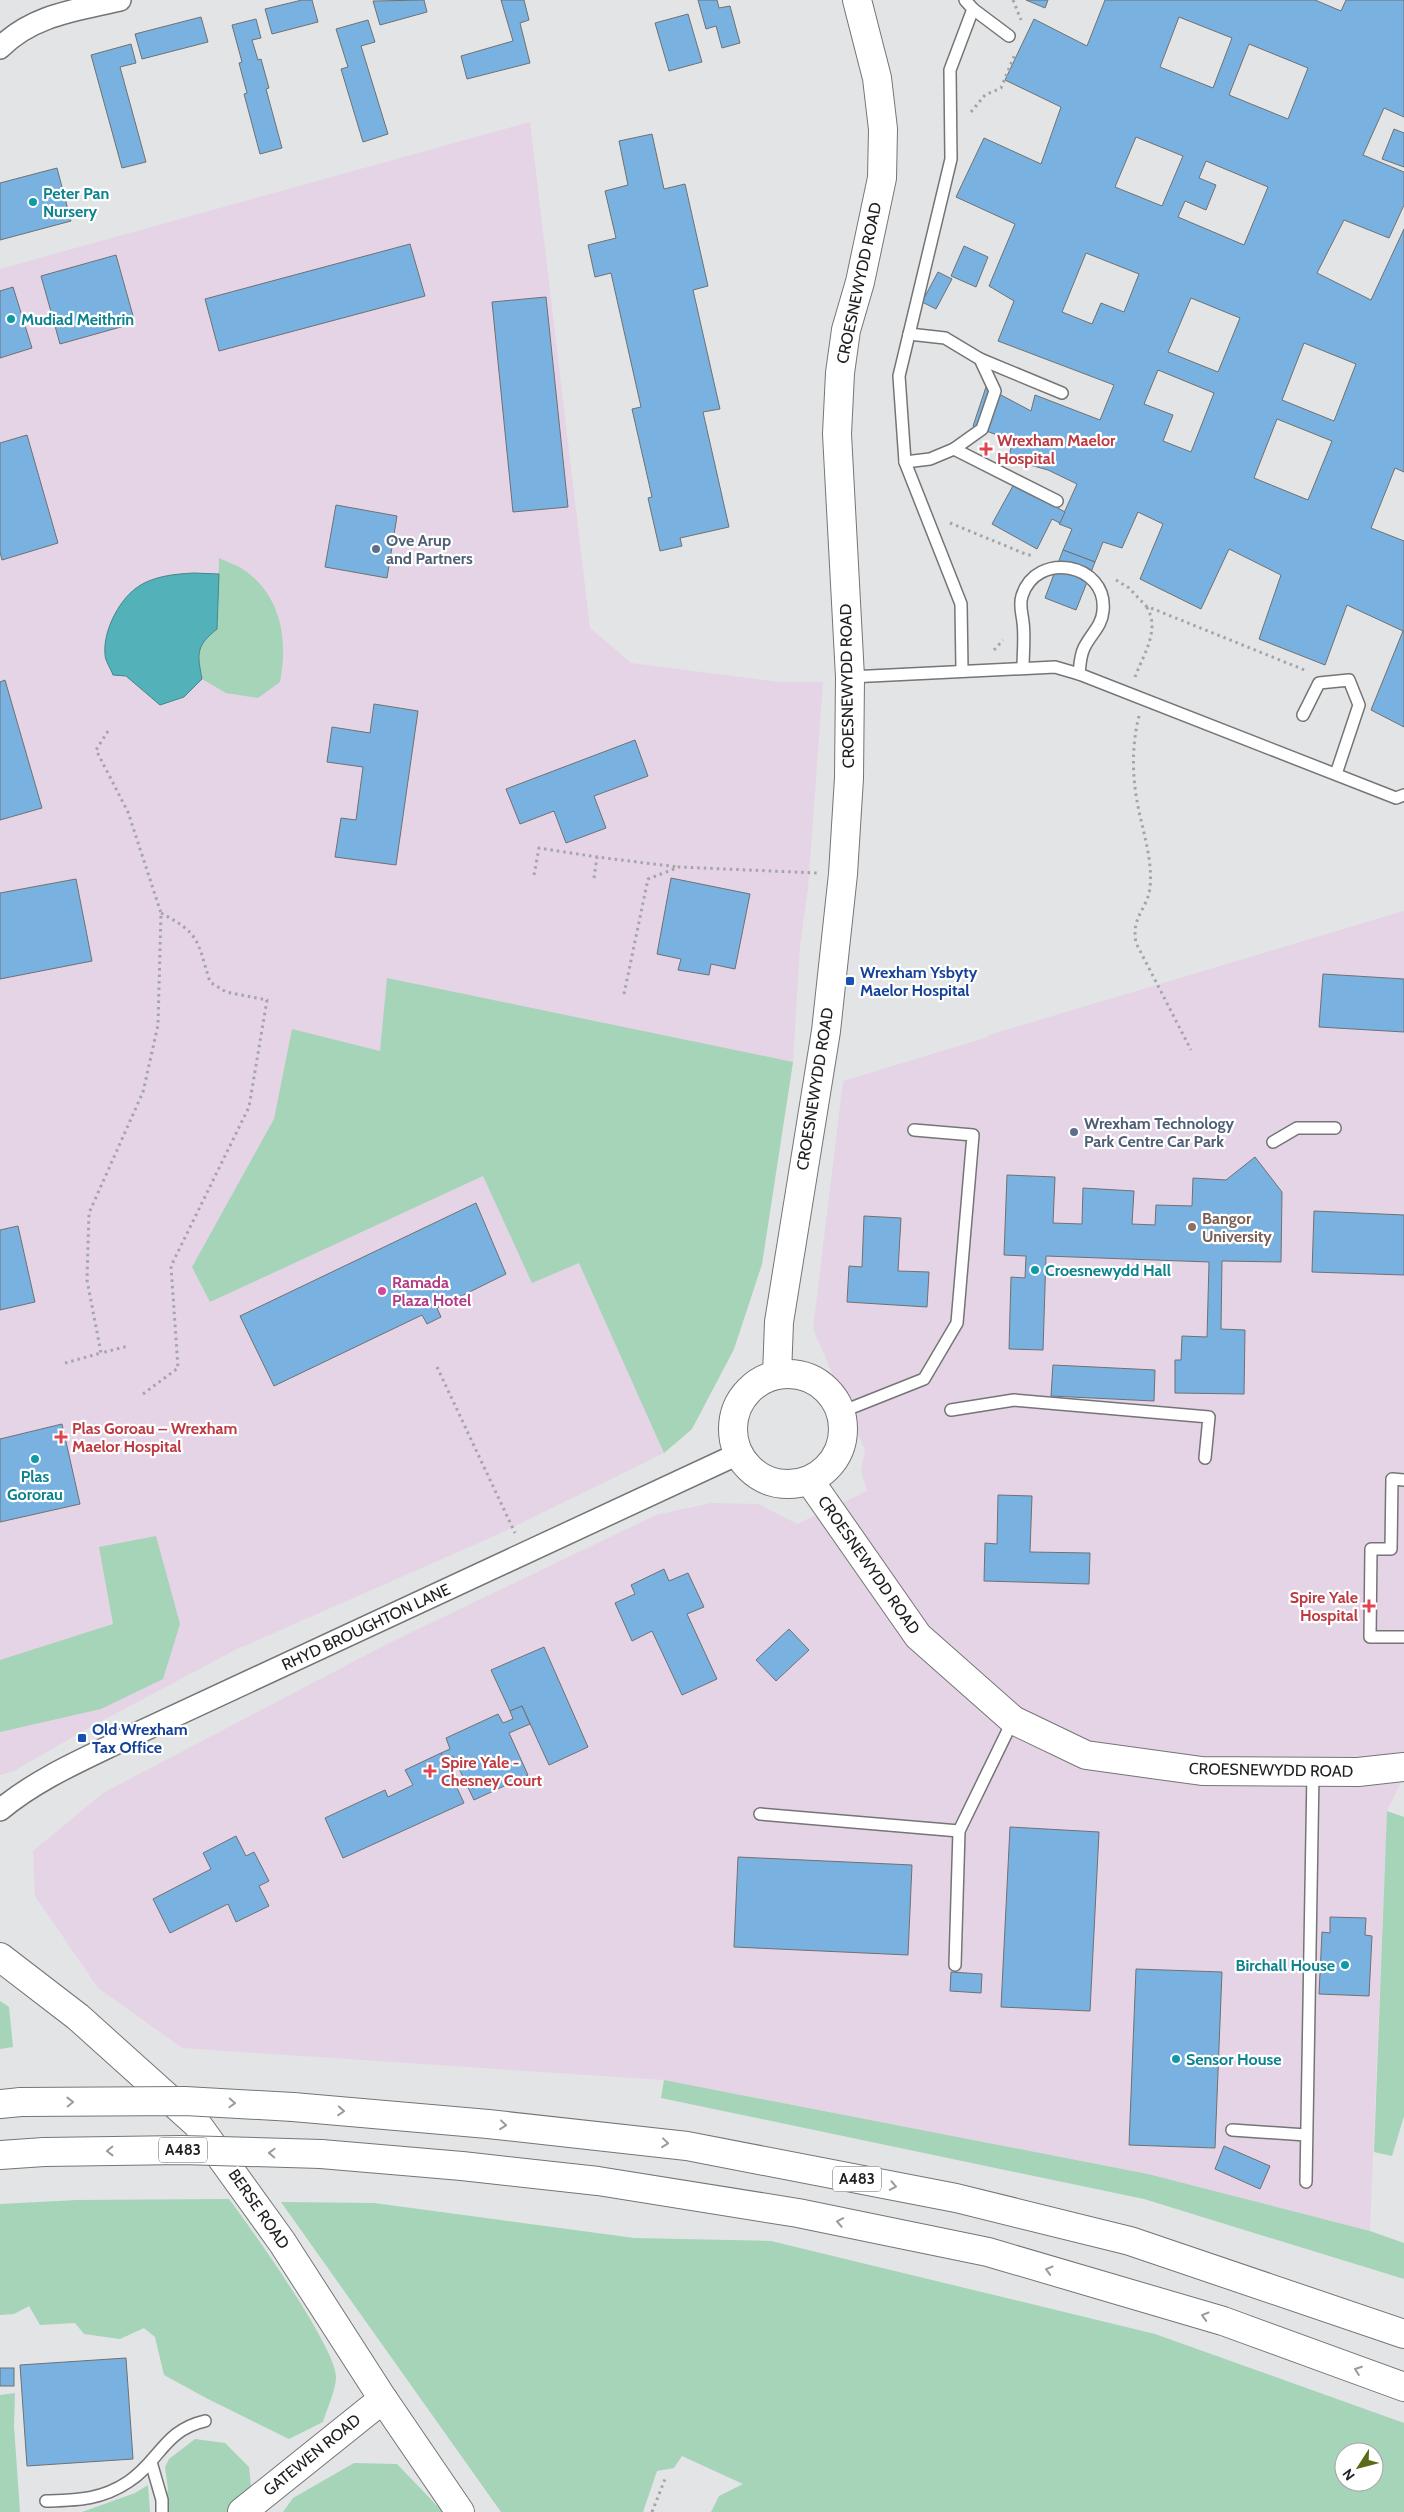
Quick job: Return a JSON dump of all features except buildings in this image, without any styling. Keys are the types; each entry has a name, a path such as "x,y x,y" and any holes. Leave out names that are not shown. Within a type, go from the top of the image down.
{"main road":[{"name":"CROESNEWYDD ROAD","path":"777,1375 779,1322 826,1031 843,874 849,778 850,676 837,434 840,373 846,330 860,282 882,178 883,129 877,78 857,0"},
{"path":"793,1374 809,1378 822,1386 834,1398 841,1412 843,1428 841,1445 829,1466 809,1480 793,1484 777,1483 761,1477 748,1467 738,1454 733,1429 738,1404 748,1391 761,1380 777,1375 793,1374"},
{"name":"CROESNEWYDD ROAD","path":"809,1480 918,1636 1013,1720 1086,1755 1202,1772 1358,1772 1404,1767"},
{"name":"BERSE ROAD","path":"0,1957 78,2017 197,2124 282,2242 382,2399 460,2512"},
{"name":"A483","path":"11,2103 185,2101 293,2107 488,2124 687,2146 956,2198 1130,2240 1404,2334"},
{"name":"A483","path":"0,2155 44,2152 182,2150 321,2154 462,2166 598,2181 798,2213 988,2252 1223,2321 1404,2387"},
{"name":"GATEWEN ROAD","path":"242,2512 382,2399"}],"street":[{"path":"0,48 8,40 43,18 120,0"},
{"name":"RHYD BROUGHTON LANE","path":"0,1810 34,1785 63,1769 524,1552 738,1454"}],"lane":[{"path":"965,0 973,9 1009,36"},
{"path":"962,670 961,604 905,462 899,376 951,159 950,70 973,9"},
{"path":"909,334 945,338 980,359 1062,393"},
{"path":"905,462 930,459 954,449 982,429 995,392 980,359"},
{"path":"954,449 1058,501"},
{"path":"1023,668 1023,622 1020,609 1022,596 1028,584 1037,574 1049,568 1062,566 1076,568 1087,575 1097,584 1102,597 1104,611 1100,624 1084,647 1080,659 1079,674"},
{"path":"850,676 1055,667 1079,674 1396,798 1404,795"},
{"path":"1303,715 1319,683 1349,680 1359,705 1336,774"},
{"path":"1273,1142 1297,1128 1335,1128"},
{"path":"841,1412 924,1379 957,1324 973,1134 914,1130"},
{"path":"951,1410 1014,1400 1209,1417 1206,1458"},
{"path":"1404,1480 1392,1479 1391,1549 1371,1549 1370,1637 1404,1637"},
{"path":"954,1965 959,1831 1013,1720"},
{"path":"1306,2182 1312,1773"},
{"path":"760,1814 959,1831"},
{"path":"1232,2130 1306,2135"},
{"path":"46,2501 59,2506 92,2499 128,2482 151,2462 167,2440 190,2424 205,2421"},
{"path":"151,2462 162,2500 162,2512"}],"path":[{"path":"1013,0 1022,22"},
{"path":"968,118 971,110 985,95 1001,88 1018,46"},
{"path":"947,522 1028,555 1036,554"},
{"path":"1113,578 1129,588 1146,606 1152,616 1154,627 1134,678 1149,684 1143,699 1133,756 1136,799 1150,864 1150,890 1135,923 1136,943 1191,1050"},
{"path":"1146,606 1313,673 1319,683"},
{"path":"101,1354 87,1280 89,1213 143,1092 158,1025 162,913 128,812 96,750 108,731"},
{"path":"534,874 539,848 679,867 843,874"},
{"path":"594,878 597,857"},
{"path":"624,994 648,879 679,867"},
{"path":"143,1394 178,1368 171,1266 249,1107 267,1000 226,992 210,982 197,939 185,925 162,913"},
{"path":"65,1363 128,1346"},
{"path":"437,1367 524,1552"},
{"path":"652,2512 666,2479"}],"shaded area":[{"path":"530,122 590,628 631,663 780,682 823,682 808,889 800,945 793,1062 762,1264 734,1349 692,1429 664,1453 501,1533 235,1650 83,1731 14,1771 0,1775 0,269"},
{"path":"1404,911 1404,1776 1387,1811 1370,2231 1148,2174 664,2080 182,2048 98,1988 35,1896 33,1851 103,1793 389,1643 656,1515 711,1503 758,1504 797,1524 867,1491 861,1471 865,1450 813,1329 843,1081"},
{"name":"Bangor University","path":"1404,911 1404,1432 1345,1428 1342,1481 1175,1476 1179,1436 972,1420 989,1035"}],"green space":[{"path":"219,558 241,568 257,581 267,593 279,620 283,651 280,682 258,698 226,693 202,679 199,663 200,651 202,645 217,629"},
{"path":"387,978 793,1062 762,1264 734,1349 692,1429 664,1453 579,1263 532,1283 483,1176 210,1302 192,1267 274,1119 292,1029 380,1051"},
{"path":"156,1536 180,1624 163,1679 101,1709 0,1732 0,1660 113,1624 99,1547"},
{"path":"1387,1811 1404,1817 1404,2116 1392,2156 1374,2152"},
{"path":"0,2001 9,2007 13,2047 0,2049"},
{"path":"664,2080 1148,2174 1370,2231 1404,2243 1404,2279 1144,2199 661,2098"},
{"path":"229,2199 309,2316 333,2363 336,2378 333,2395 323,2422 289,2439 208,2399 164,2375 155,2337 144,2328 120,2339 84,2334 75,2323 40,2325 29,2306 14,2314 0,2315 0,2204 77,2200"},
{"path":"281,2202 374,2203 634,2238 771,2241 1155,2334 1404,2423 1404,2512 711,2512 719,2496 743,2484 682,2456 674,2468 657,2471 643,2512 501,2512"},
{"path":"15,2393 14,2426 20,2512 0,2512 0,2395"},
{"path":"195,2439 225,2443 249,2467 252,2496 236,2512 165,2512 168,2489 165,2467 169,2459"},
{"path":"354,2463 397,2464 443,2512 283,2512 293,2498"},
{"path":"148,2485 150,2512 82,2512 135,2493"}],"water":[{"path":"194,573 219,574 217,629 205,640 200,651 199,663 202,679 184,697 160,705 126,676 113,675 105,657 106,636 118,609 135,589 156,578"}],"place":[{"name":"Peter Pan Nursery","path":"33,202"},
{"name":"Mudiad Meithrin","path":"11,319"},
{"name":"Wrexham Maelor Hospital","path":"986,449"},
{"name":"Ove Arup and Partners","path":"376,549"},
{"name":"Wrexham Ysbyty Maelor Hospital","path":"850,981"},
{"name":"Wrexham Technology Park Centre Car Park","path":"1074,1132"},
{"name":"Bangor University","path":"1192,1227"},
{"name":"Croesnewydd Hall","path":"1035,1270"},
{"name":"Ramada Plaza Hotel","path":"382,1291"},
{"name":"Plas Goroau – Wrexham Maelor Hospital","path":"61,1437"},
{"name":"Plas Gororau","path":"35,1459"},
{"name":"Spire Yale Hospital","path":"1369,1606"},
{"name":"Old Wrexham Tax Office","path":"82,1738"},
{"name":"Spire Yale - Chesney Court","path":"430,1771"},
{"name":"Birchall House","path":"1345,1965"},
{"name":"Sensor House","path":"1176,2059"}]}
